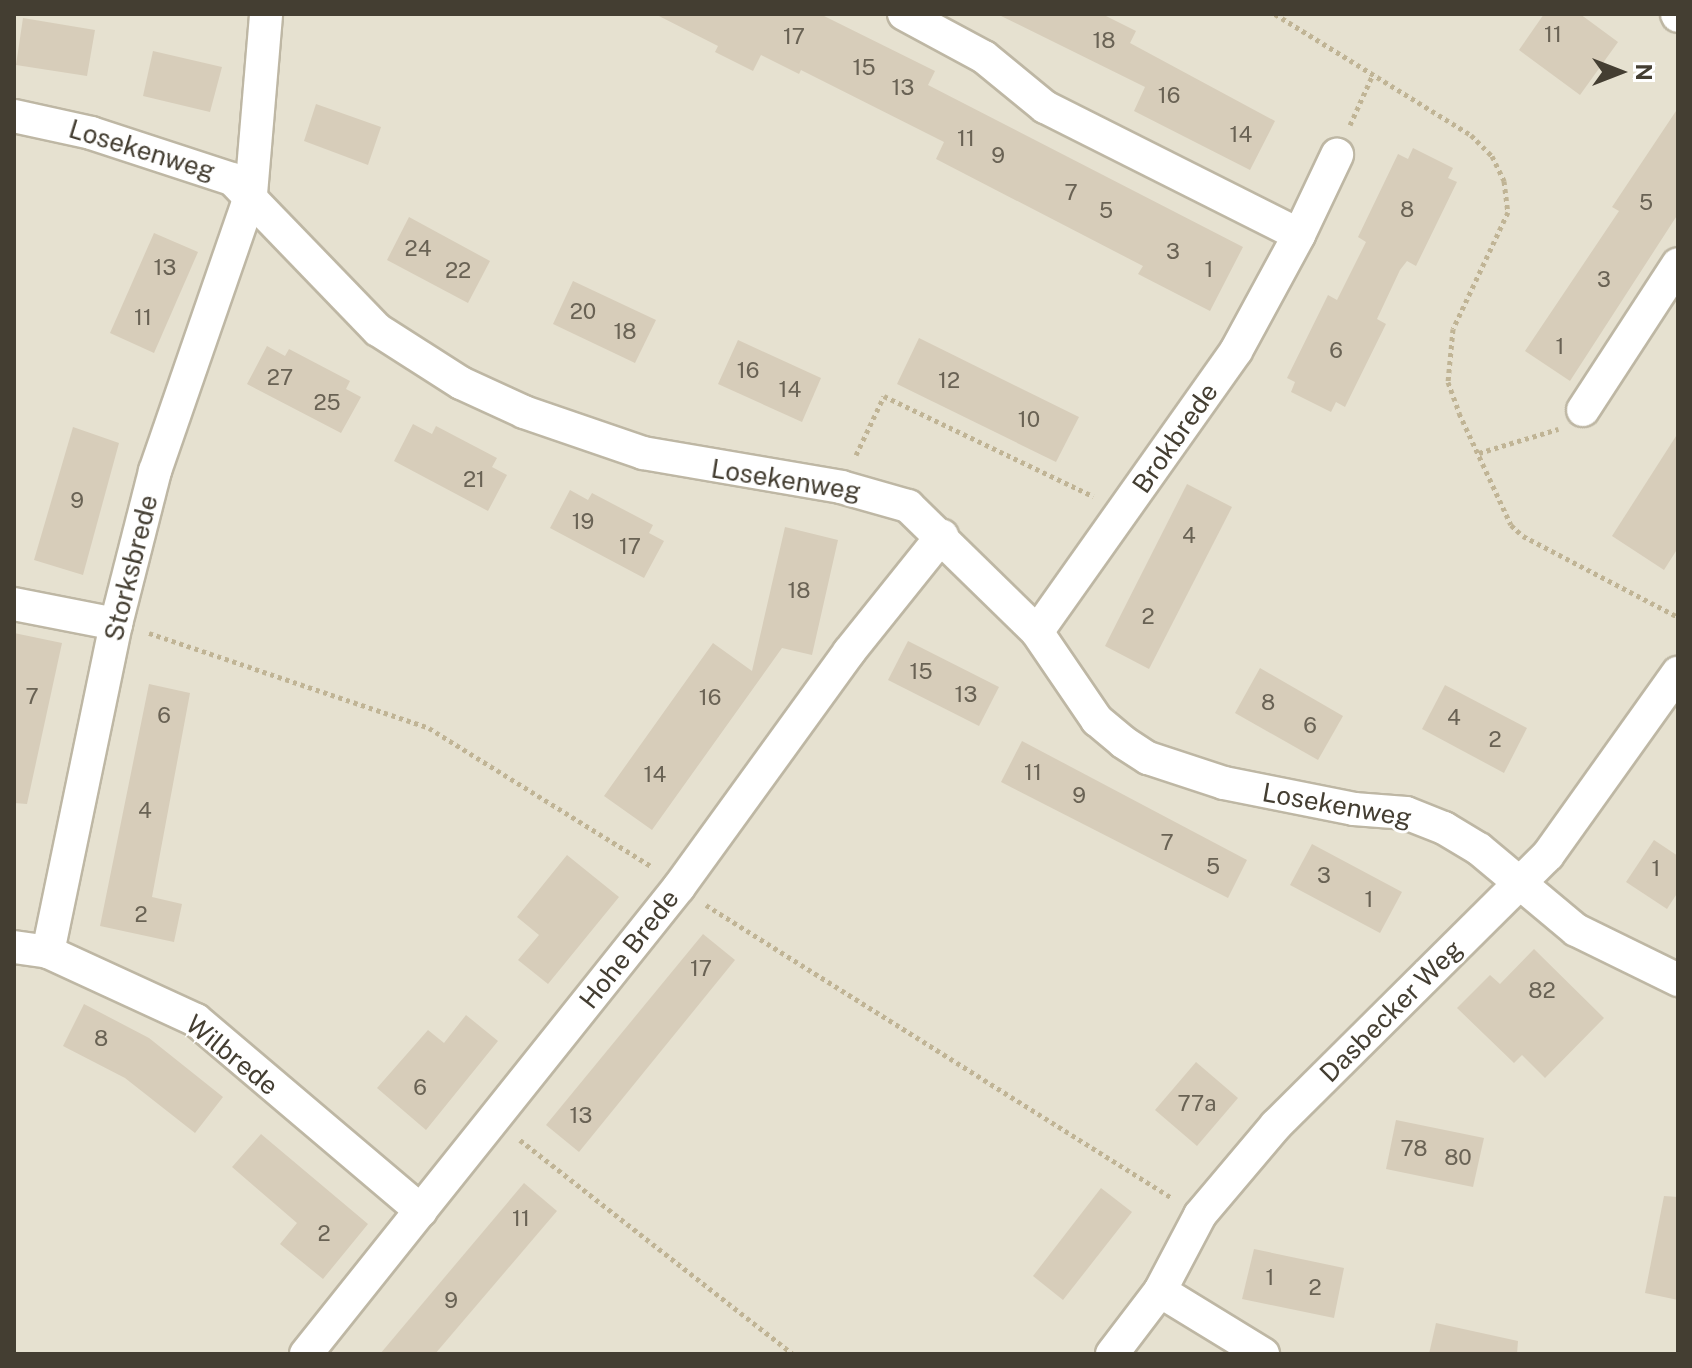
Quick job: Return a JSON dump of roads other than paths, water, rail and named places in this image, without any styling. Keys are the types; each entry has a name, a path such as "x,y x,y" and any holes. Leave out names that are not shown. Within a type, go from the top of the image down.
{"street":[{"name":"Storksbrede","path":"48,952 116,624 155,471 251,194 266,14"},
{"path":"904,14 984,57 1045,107 1299,235"},
{"name":"Losekenweg","path":"14,116 200,165 251,194 378,330 461,383 524,412 643,453 841,487 908,506 1037,632 1097,720 1148,758 1289,798 1406,813 1479,849 1576,930 1678,980"},
{"name":"Brokbrede","path":"1037,632 1236,351 1299,235 1337,155"},
{"path":"1583,410 1678,264"},
{"name":"Hohe Brede","path":"306,1354 679,887 849,652 942,536"},
{"path":"14,604 116,624"},
{"name":"Dasbecker Weg","path":"1112,1354 1160,1291 1200,1215 1276,1125 1548,855 1678,673"},
{"name":"Wilbrede","path":"14,947 48,952 196,1020 421,1211"},
{"path":"1160,1291 1263,1354"}]}
